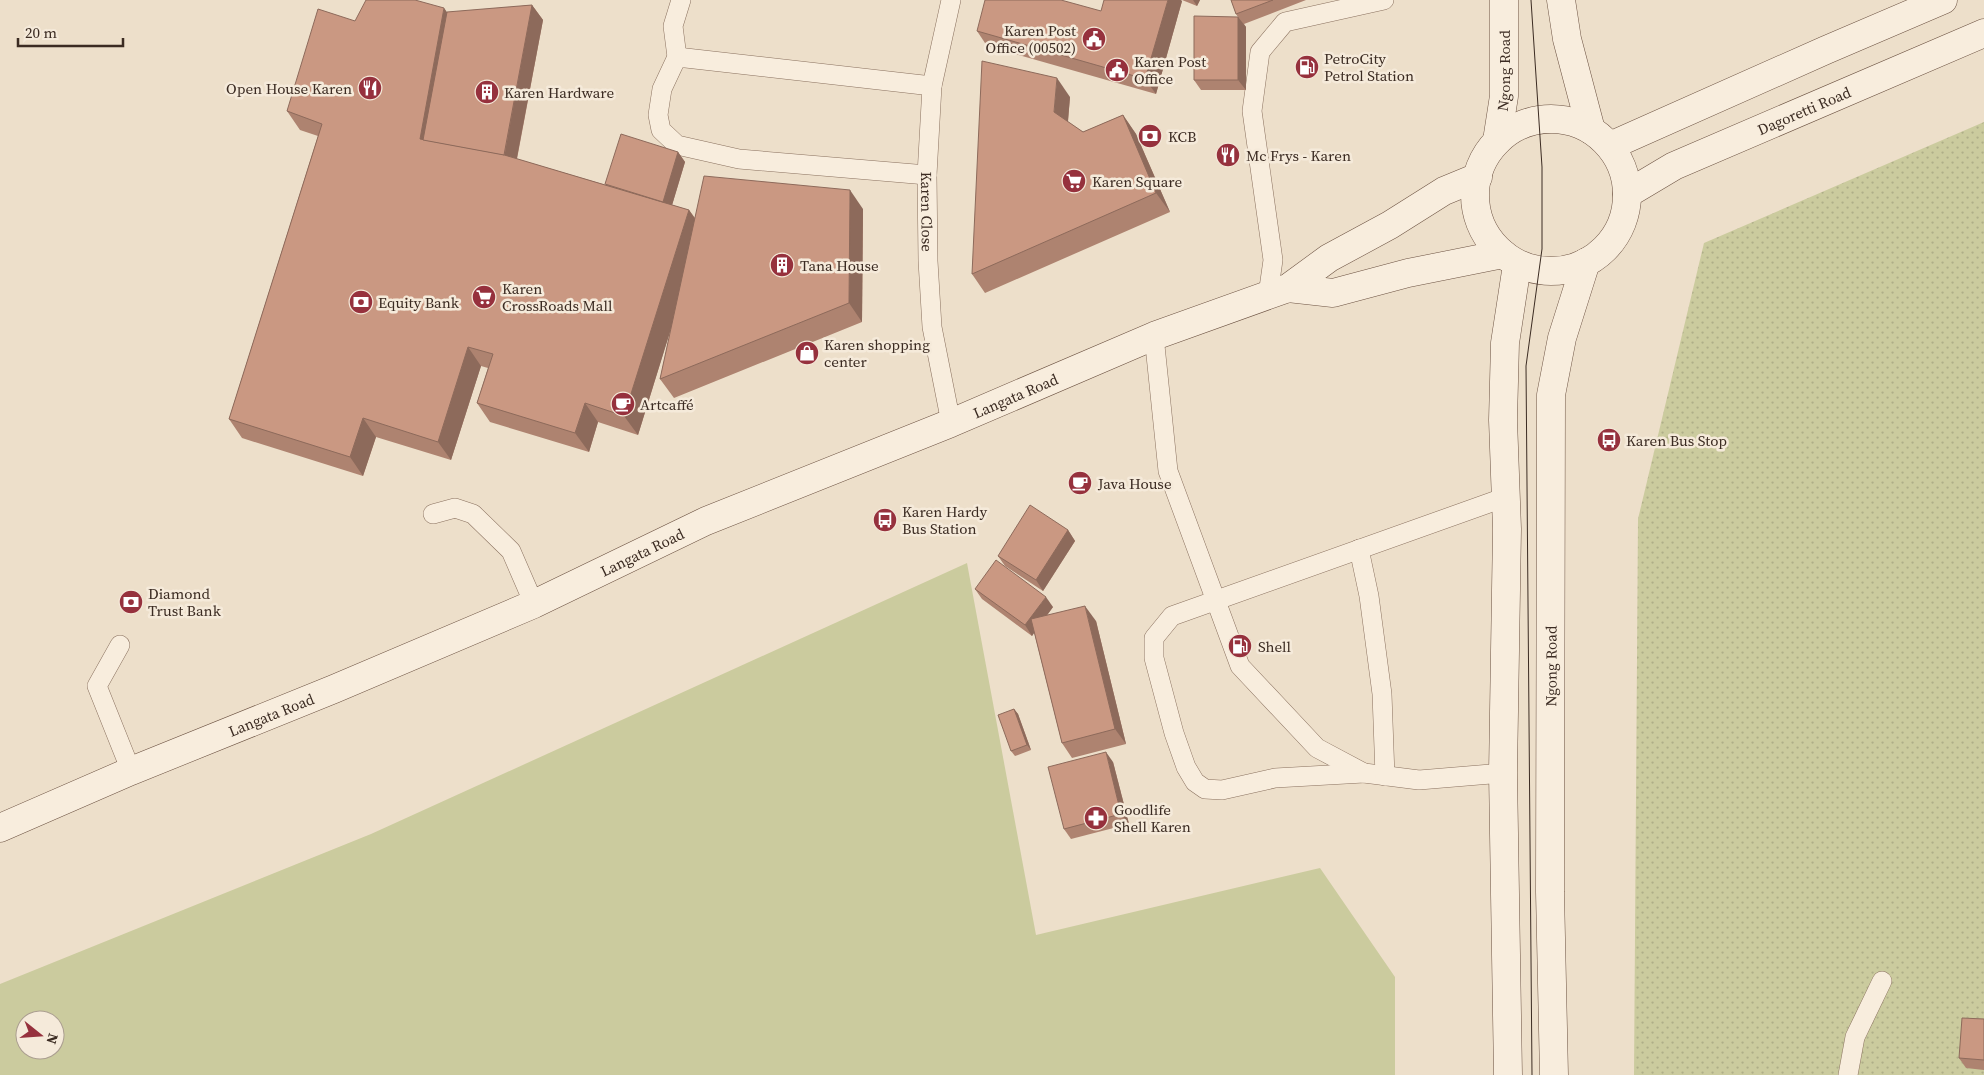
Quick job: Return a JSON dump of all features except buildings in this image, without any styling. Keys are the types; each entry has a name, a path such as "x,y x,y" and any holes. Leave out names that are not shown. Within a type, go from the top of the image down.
{"main road":[{"name":"Ngong Road","path":"1497,141 1504,96 1504,0"},
{"path":"1278,291 1333,293 1408,273 1510,259 1548,272 1572,269 1595,258 1612,240 1624,218 1627,194 1623,169 1601,138 1567,39 1562,0"},
{"path":"1508,1075 1503,773 1507,529 1503,420 1510,259 1487,235 1477,212 1476,187 1483,162 1497,141 1518,126 1542,119 1568,121 1601,138 1826,50 1944,0"},
{"name":"Dagoretti Road","path":"1627,194 1674,166 1984,33"},
{"path":"1278,291 1329,258 1390,225 1444,191 1478,177"},
{"name":"Ngong Road","path":"1554,1075 1550,892 1551,395 1562,338 1586,262"},
{"name":"Langata Road","path":"0,828 131,771 334,689 534,604 706,521 952,423 1154,336 1278,291"}],"lane":[{"path":"681,0 674,26 677,56 662,89 658,115 661,130 677,145 739,159 927,175"},
{"name":"Karen Close","path":"951,0 932,86 927,175 928,261 932,327 952,423"},
{"path":"1278,291 1252,111 1260,52 1285,22 1384,0"},
{"path":"677,56 932,86"},
{"path":"1154,336 1168,471 1240,666 1317,748 1364,773"},
{"path":"1503,773 1419,780 1364,773 1275,778 1222,790 1206,790 1195,782 1186,767 1174,733 1154,658 1154,638 1172,616 1506,497"},
{"path":"433,514 455,508 472,514 511,551 534,604"},
{"path":"1359,549 1369,596 1382,694 1384,776"},
{"path":"120,644 97,686 131,771"},
{"path":"1848,1075 1855,1037 1882,981"}],"green space":[{"path":"1984,122 1984,1075 1634,1075 1638,519 1704,243"},
{"path":"967,563 1036,935 1320,868 1395,977 1395,1075 0,1075 0,984 371,834"}],"tram line":[{"path":"1531,0 1542,167 1542,249 1526,366 1532,1075"}],"place":[{"name":"Karen Post Office (00502)","path":"1094,39"},
{"name":"PetroCity Petrol Station","path":"1307,67"},
{"name":"Karen Post Office","path":"1117,70"},
{"name":"Open House Karen","path":"370,88"},
{"name":"Karen Hardware","path":"487,92"},
{"name":"KCB","path":"1150,136"},
{"name":"Mc Frys - Karen","path":"1228,155"},
{"name":"Karen Square","path":"1074,181"},
{"name":"Tana House","path":"782,265"},
{"name":"Karen CrossRoads Mall","path":"484,297"},
{"name":"Equity Bank","path":"361,302"},
{"name":"Karen shopping center","path":"807,353"},
{"name":"Artcaffé","path":"623,404"},
{"name":"Karen Bus Stop","path":"1609,440"},
{"name":"Java House","path":"1080,483"},
{"name":"Karen Hardy Bus Station","path":"885,520"},
{"name":"Diamond Trust Bank","path":"131,602"},
{"name":"Shell","path":"1240,646"},
{"name":"Goodlife Shell Karen","path":"1096,818"}]}
